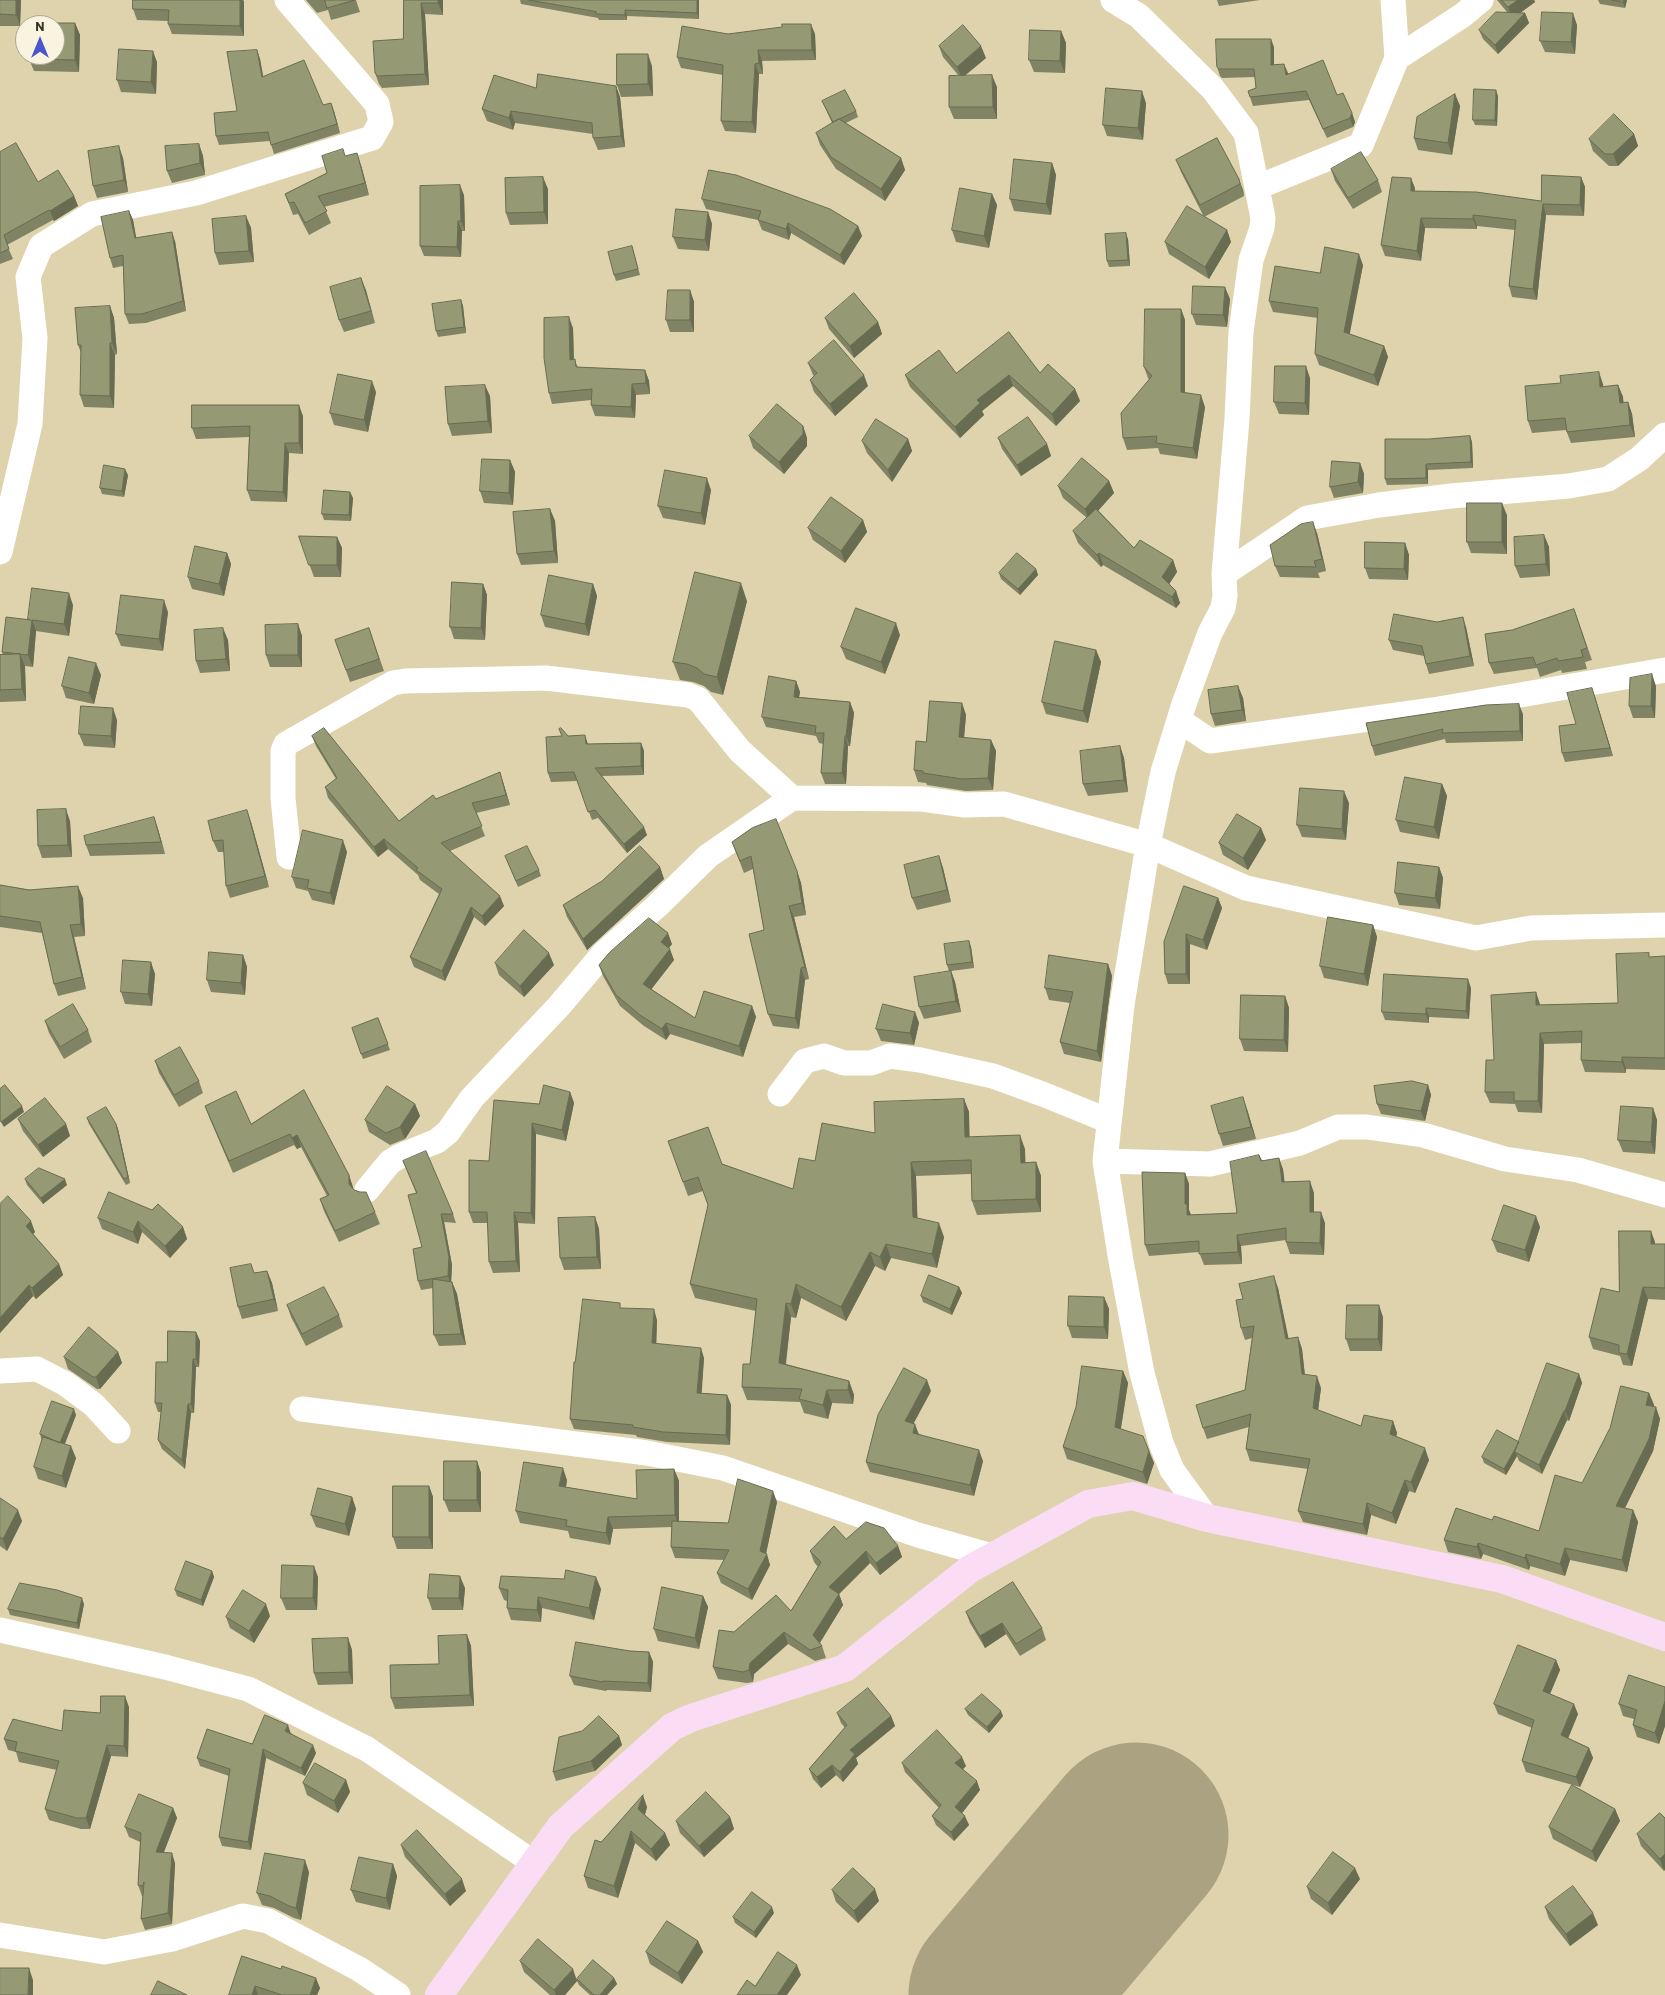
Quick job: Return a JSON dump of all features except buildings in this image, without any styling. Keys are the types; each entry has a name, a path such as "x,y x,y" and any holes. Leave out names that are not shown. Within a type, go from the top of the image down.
{"street":[{"path":"0,552 30,424 35,338 28,277 40,246 92,214 196,193 372,138 381,122 377,104 287,0"},
{"path":"1113,0 1140,16 1213,89 1246,133 1263,218 1262,228 1251,260 1241,332 1237,419 1224,574 1225,596 1179,720 1163,772 1148,846 1122,1005 1105,1161 1140,1364 1160,1443 1172,1470 1207,1518"},
{"path":"1258,187 1361,145 1397,58 1393,0"},
{"path":"1397,58 1463,15 1482,0"},
{"path":"1224,574 1307,518 1379,505 1451,496 1569,486 1608,479 1640,459 1665,435"},
{"path":"1179,720 1210,740 1432,710 1665,670"},
{"path":"289,857 283,798 283,750 286,744 393,683 405,681 546,678 688,695 698,700 740,752 792,798"},
{"path":"368,1190 390,1162 437,1141 448,1132 472,1098 559,1006 602,954 658,906 708,856 792,798 922,799 965,805 1004,804 1148,846 1246,888 1476,938 1531,928 1665,925"},
{"path":"780,1094 805,1061 824,1056 844,1063 871,1063 890,1056 920,1060 993,1076 1109,1121"},
{"path":"1105,1161 1210,1164 1300,1143 1338,1127 1367,1126 1423,1135 1505,1159 1578,1170 1665,1195"},
{"path":"0,1371 37,1369 66,1384 94,1405 118,1431"},
{"path":"302,1408 647,1453 723,1468 918,1535 992,1556"},
{"path":"439,1995 561,1826 672,1727 691,1718 845,1668 970,1569 1088,1504 1133,1496 1207,1518 1502,1579 1665,1637"},
{"path":"0,1630 165,1667 248,1689 367,1749 534,1863"},
{"path":"0,1935 104,1952 172,1939 243,1916 268,1921 359,1969 398,1995"}],"runway":[{"path":"1001,1995 1136,1835"}]}
